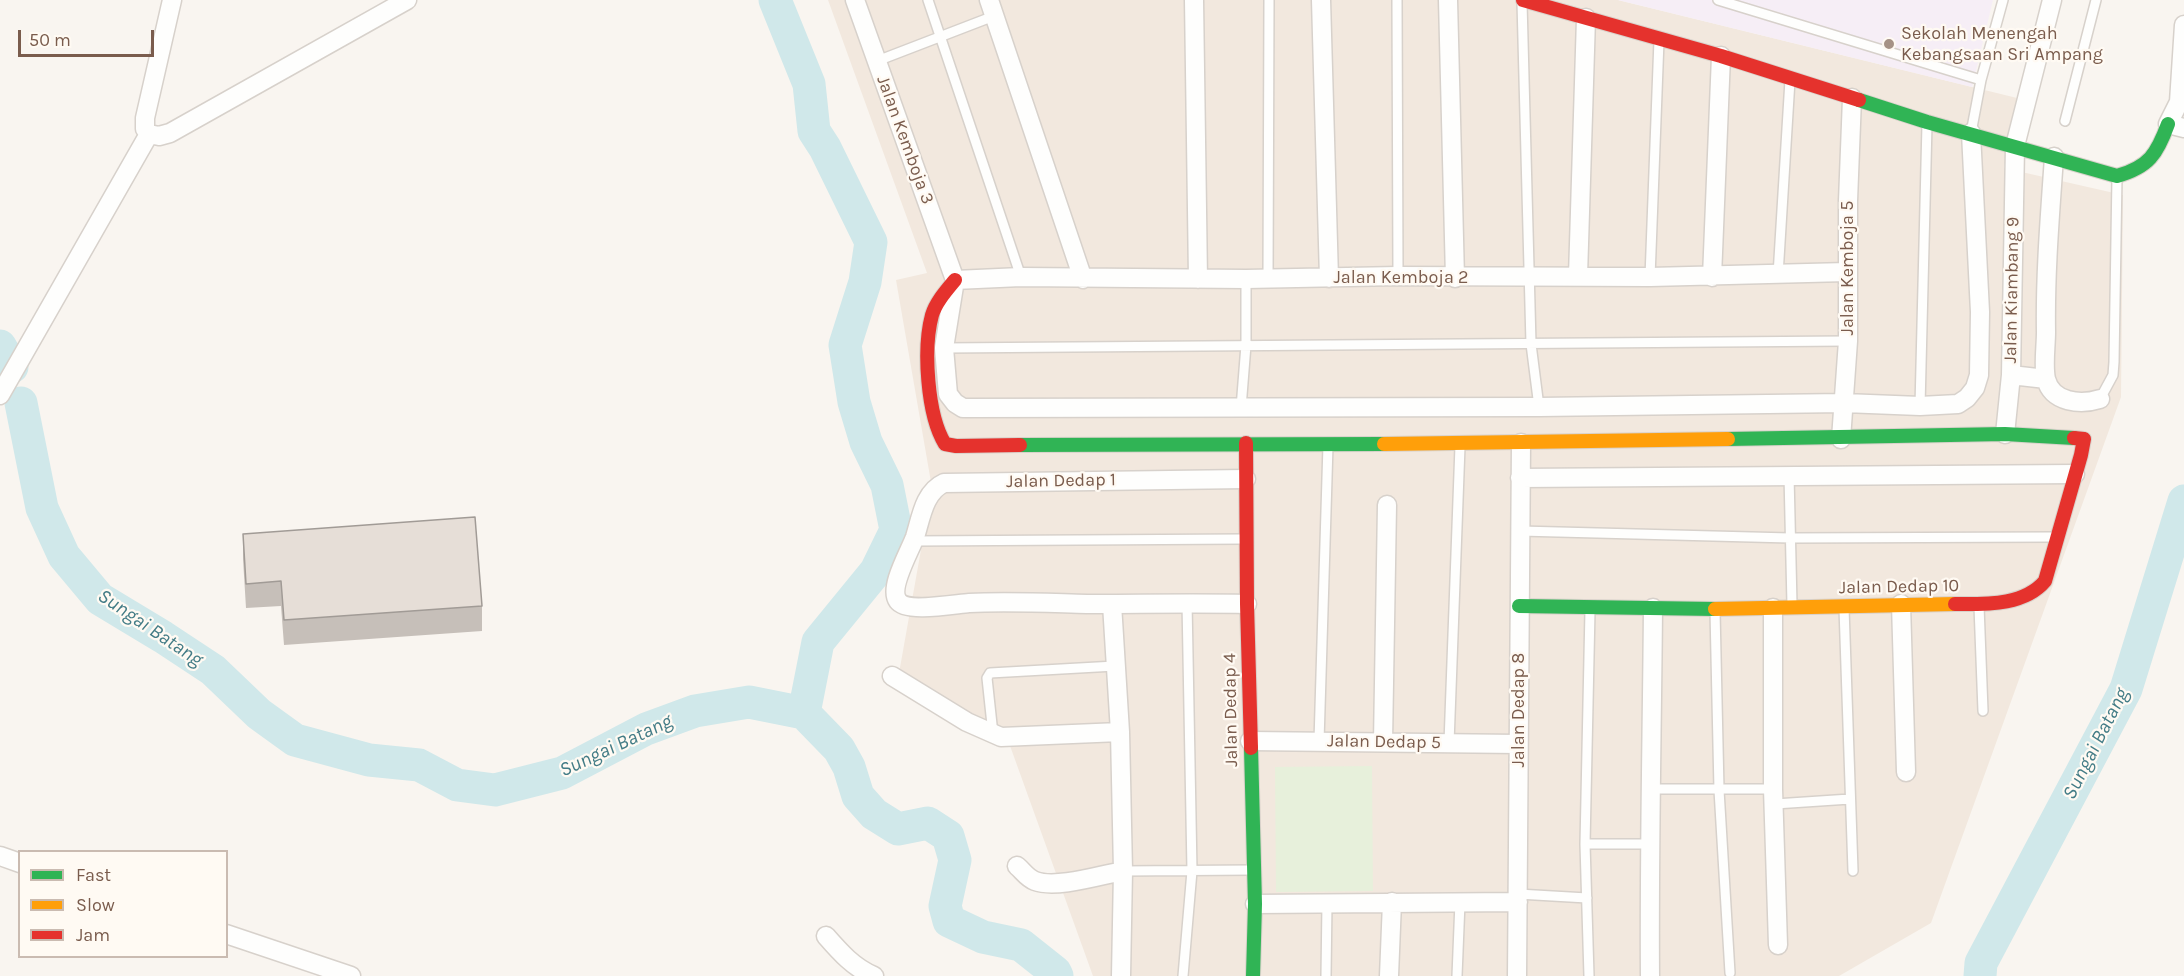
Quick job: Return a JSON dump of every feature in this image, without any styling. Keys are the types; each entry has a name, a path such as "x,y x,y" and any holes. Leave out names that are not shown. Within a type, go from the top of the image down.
{"street":[{"path":"172,0 145,118 145,129 149,134 159,136 170,133 407,0"},
{"name":"Jalan Kemboja 3","path":"855,0 955,280"},
{"path":"1194,0 1198,279"},
{"path":"1321,0 1329,278"},
{"path":"1448,0 1455,278"},
{"path":"1523,0 1721,56 1927,122 2117,176 2134,172 2148,163 2176,126 2184,25"},
{"name":"Jalan Kiambang 9","path":"2005,434 2011,375 2015,146 2052,0"},
{"path":"992,8 1083,279"},
{"path":"1578,276 1586,18"},
{"path":"1712,277 1721,56"},
{"name":"Jalan Kemboja 5","path":"1841,439 1848,340 1847,272 1851,98"},
{"path":"955,280 944,348 948,394 955,403 963,408 1539,407 1844,403 1920,406 1958,404 1975,388 1979,375 1980,312 1971,133"},
{"path":"0,395 149,134"},
{"path":"2054,157 2046,288 2046,379 2059,396 2071,401 2086,404 2100,399"},
{"name":"Jalan Kemboja 2","path":"955,280 1022,277 1083,279 1398,276 1455,278 1712,277 1847,272"},
{"path":"955,280 941,297 932,315 928,350 932,404 938,434 945,444 956,446 1246,443 1460,444 1841,439 2005,434"},
{"path":"2013,286 2046,288"},
{"path":"2011,375 2046,379"},
{"name":"Jalan Dedap 10","path":"1519,606 1715,609 1979,604 2020,599 2040,588 2046,581 2084,439 2005,434"},
{"name":"Jalan Dedap 4","path":"1246,443 1247,604 1255,904 1253,976"},
{"name":"Jalan Dedap 8","path":"1517,976 1521,443"},
{"path":"1520,478 2074,474"},
{"name":"Jalan Dedap 1","path":"1112,604 970,603 907,606 898,601 896,588 897,579 914,541 929,494 935,487 944,483 1246,479"},
{"path":"1383,742 1387,505"},
{"path":"1121,976 1123,871 1120,732 1112,604 1187,602 1247,604"},
{"path":"1901,604 1906,771"},
{"path":"1650,976 1649,844 1652,789 1653,608"},
{"path":"1773,608 1774,797 1778,945"},
{"path":"892,676 968,722 993,734 1009,738 1120,732"},
{"name":"Jalan Dedap 5","path":"1250,741 1518,744"},
{"path":"0,856 18,862"},
{"path":"1017,866 1029,878 1044,883 1123,871"},
{"path":"1255,904 1460,902 1518,898"},
{"path":"1389,976 1392,902"},
{"path":"228,934 351,976"},
{"path":"826,936 857,968 874,976"}],"lane":[{"path":"928,0 1022,277"},
{"path":"1268,278 1269,0"},
{"path":"1397,0 1398,276"},
{"path":"1523,0 1531,344 1539,407"},
{"path":"1718,0 1981,80"},
{"path":"1971,133 1981,80 2003,0"},
{"path":"2065,121 2096,0"},
{"path":"877,60 941,36 992,8"},
{"path":"1650,277 1659,38"},
{"path":"1778,275 1790,78"},
{"path":"1920,406 1927,122"},
{"path":"2100,399 2113,375 2114,362 2117,176"},
{"path":"1242,408 1246,345 1246,279"},
{"path":"944,348 1848,340"},
{"path":"1449,743 1460,444"},
{"path":"1318,741 1328,445"},
{"path":"1789,475 1792,607"},
{"path":"1520,531 1790,538 2056,537"},
{"path":"914,541 1248,539"},
{"path":"1183,976 1192,871 1187,602"},
{"path":"1979,604 1983,711"},
{"path":"1844,606 1853,871"},
{"path":"1589,976 1585,844 1590,607"},
{"path":"1715,609 1719,790 1730,973"},
{"path":"993,734 987,678 990,673 1115,666"},
{"path":"1652,789 1719,790 1774,797 1850,799"},
{"path":"1585,844 1649,844"},
{"path":"1123,871 1253,870"},
{"path":"1518,898 1587,898"},
{"path":"1457,976 1460,902"},
{"path":"1326,976 1328,903"}],"shaded area":[{"path":"828,0 1618,0 2017,98 2004,168 2123,195 2121,397 1931,923 1839,976 1093,976 1009,743 896,690 932,488 896,280 927,273"},
{"name":"Sekolah Menengah Kebangsaan Sri Ampang","path":"1618,0 1993,0 1972,87"}],"green space":[{"path":"1372,766 1373,891 1276,892 1275,767"}],"building":[{"path":"475,517 482,606 284,620 281,581 246,584 243,534"}],"waterway":[{"path":"775,0 809,84 814,131 825,148 871,242 865,282 845,345 854,402 866,442 887,485 896,530 876,571 818,642 804,713"},
{"name":"Sungai Batang","path":"0,346 12,367"},
{"name":"Sungai Batang","path":"21,403 42,508 64,556 100,599 213,670 259,714 295,740 369,760 419,765 457,785 495,790 562,773 646,729 695,711 749,702 804,713 839,749 849,767 858,796 874,814 898,829 928,823 948,836 955,860 945,906 949,921 983,937 1021,945 1057,976"},
{"name":"Sungai Batang","path":"1980,976 1981,963 2126,689 2184,501"}],"traffic: fast":[{"path":"1859,100 1927,122 2117,176 2137,168 2150,158 2160,144 2168,124"},
{"path":"1728,439 2005,434 2074,438"},
{"path":"1020,445 1384,444"},
{"path":"1519,606 1715,609"},
{"path":"1251,748 1255,904 1253,976"}],"traffic: slow":[{"path":"1384,444 1728,439"},
{"path":"1715,609 1955,604"}],"traffic: jam":[{"path":"1523,0 1721,56 1859,100"},
{"path":"955,280 936,306 929,329 928,381 939,431 945,444 956,446 1020,445"},
{"path":"1955,604 1991,603 2015,599 2026,595 2045,581 2081,455 2084,439 2074,438"},
{"path":"1246,443 1251,748"}],"place":[{"name":"Sekolah Menengah Kebangsaan Sri Ampang","path":"1889,44"}]}
